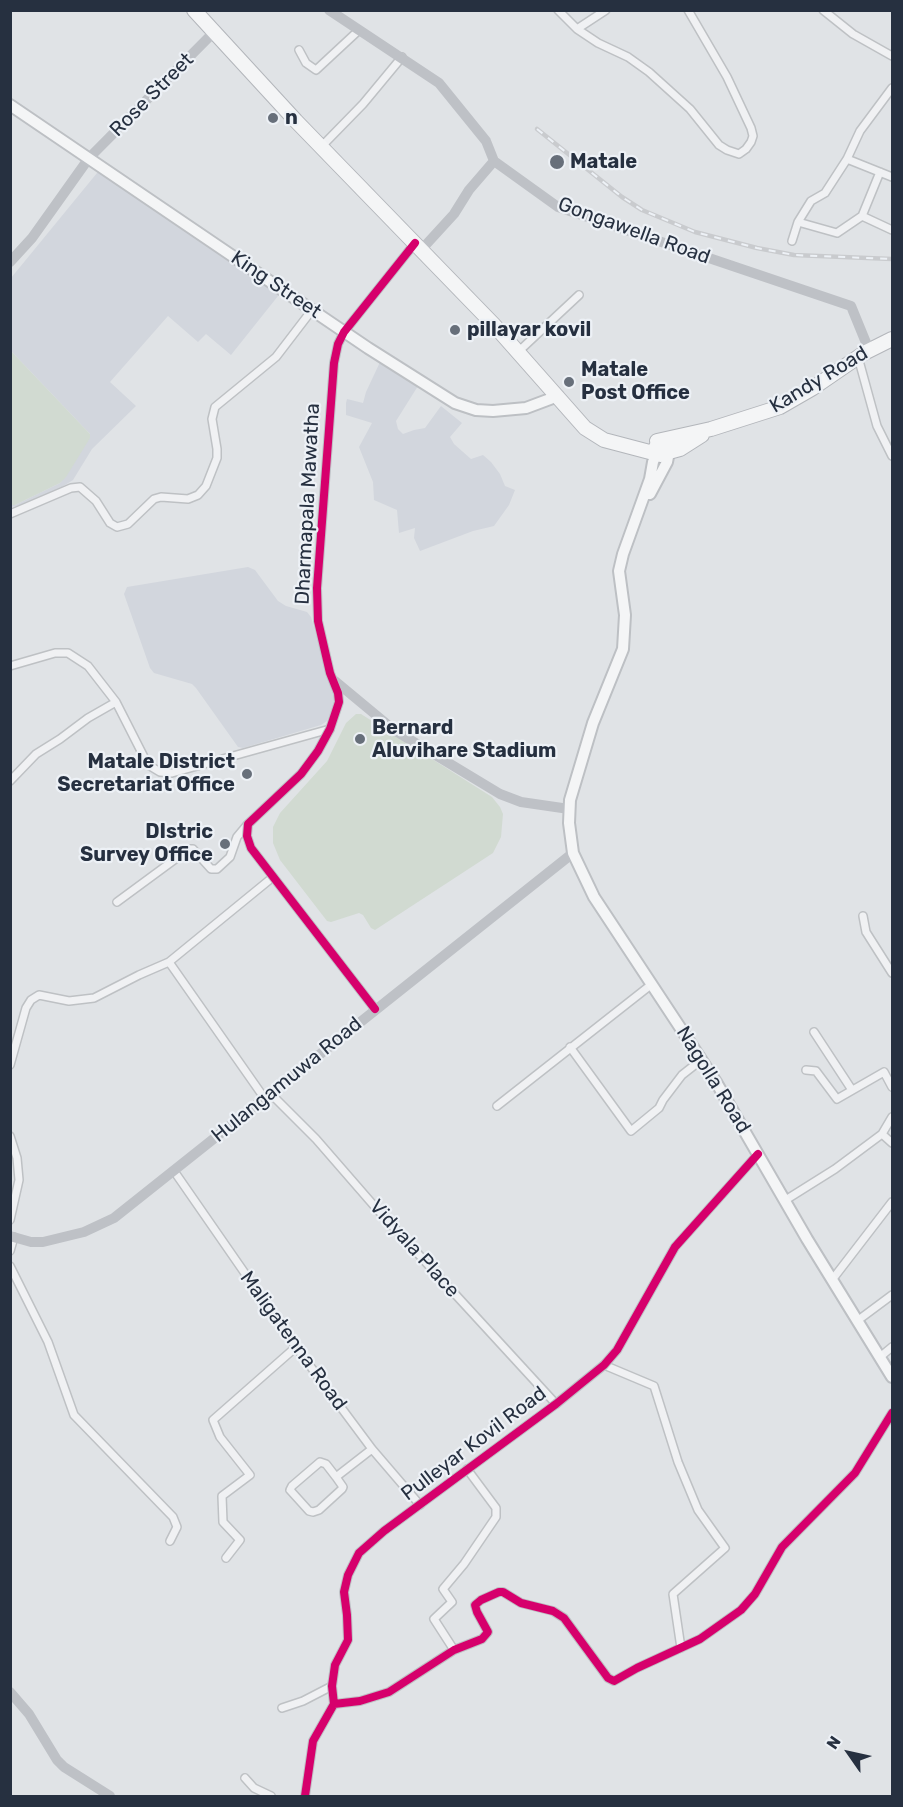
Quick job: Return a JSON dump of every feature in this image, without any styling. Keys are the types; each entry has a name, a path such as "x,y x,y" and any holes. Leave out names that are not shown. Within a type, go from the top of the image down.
{"highway":[{"name":"Kandy Road","path":"194,10 321,147 519,352 591,433 604,440 629,446 663,449 668,438 711,429 780,406 813,388 864,353 892,339"}],"main road":[{"name":"King Street","path":"10,105 344,332 415,379 464,407 484,411 501,411 526,408 558,396"},
{"name":"Nagolla Road","path":"663,449 650,478 619,571 625,615 623,649 584,750 572,790 569,809 573,853 594,897 701,1060 892,1377"}],"street":[{"name":"Gongawella Road","path":"329,10 439,83 486,141 494,161 558,207 851,306 864,353"},
{"path":"558,10 577,29 597,43 628,57 649,72 690,109 719,145 739,153 746,150 751,142 751,128 727,77 688,10"},
{"path":"577,29 606,10"},
{"path":"823,10 853,34 892,56"},
{"path":"299,50 306,63 316,70 358,31"},
{"name":"Rose Street","path":"10,262 32,238 89,158 214,32"},
{"path":"321,147 363,104 402,57"},
{"path":"792,241 798,222 811,201 825,193 847,159 860,131 892,88"},
{"path":"847,159 892,177"},
{"path":"344,332 418,246 454,214 469,190 494,161"},
{"path":"798,222 837,233 862,216 880,172"},
{"path":"862,216 892,230"},
{"path":"519,352 579,295"},
{"path":"10,514 71,488 80,487 96,501 110,523 117,527 128,524 154,499 161,497 188,499 198,495 206,486 217,458 218,449 212,418 215,407 276,357 312,310"},
{"name":"Dharmapala Mawatha","path":"248,824 301,774 318,751 330,729 339,702 318,621 316,588 333,373 338,344 344,332"},
{"path":"864,353 877,426 892,456"},
{"path":"10,666 55,652 68,653 88,666 116,702 145,759 150,766 160,772 172,773 330,729"},
{"path":"332,679 394,730 500,794 521,802 569,809"},
{"path":"10,781 36,754 88,717 116,702"},
{"path":"248,824 247,836 251,848 375,1009"},
{"path":"117,902 189,849 193,849 211,869 217,869 230,856 237,837 248,824"},
{"name":"Hulangamuwa Road","path":"12,1236 31,1242 43,1242 84,1232 114,1218 573,853"},
{"path":"10,1065 31,1000 39,995 69,1001 94,998 169,962 273,877"},
{"path":"863,916 866,932 892,973"},
{"name":"Vidyala Place","path":"169,962 268,1096 316,1139 376,1208 556,1404"},
{"path":"497,1106 652,984"},
{"path":"814,1032 852,1090"},
{"path":"570,1047 631,1131 659,1108 682,1076 701,1060"},
{"path":"806,1070 816,1071 837,1099 892,1069"},
{"path":"884,1072 892,1087"},
{"path":"784,1201 835,1169 882,1134 892,1117"},
{"path":"882,1134 892,1143"},
{"path":"10,1136 17,1158 19,1180 10,1220"},
{"name":"Pulleyar Kovil Road","path":"334,1704 332,1686 335,1665 348,1640 344,1592 348,1575 359,1553 604,1365 616,1350 675,1247 758,1154"},
{"name":"Maligatenna Road","path":"174,1171 296,1347 372,1449 420,1505"},
{"path":"832,1280 892,1202"},
{"path":"10,1251 12,1236"},
{"path":"10,1266 48,1342 74,1415 173,1517 177,1527 170,1541"},
{"path":"857,1321 892,1295"},
{"path":"226,1558 240,1540 223,1522 222,1496 250,1475 220,1437 213,1420 296,1347"},
{"path":"880,1357 892,1347"},
{"path":"604,1365 654,1386 678,1462 698,1510 725,1548 673,1594 681,1648"},
{"path":"305,1797 313,1741 334,1704 360,1701 389,1692 454,1650 482,1639 488,1632 477,1612 476,1605 481,1600 503,1592 521,1603 554,1611 564,1618 608,1678 614,1681 637,1668 700,1640 741,1610 755,1594 783,1547 855,1473 892,1413"},
{"path":"336,1476 372,1449"},
{"path":"320,1462 326,1464 336,1476 343,1487 341,1492 313,1512 309,1511 290,1490 320,1462"},
{"path":"454,1650 434,1619 452,1602 443,1589 464,1564 496,1517 496,1508 467,1469"},
{"path":"282,1708 303,1701 332,1686"},
{"path":"10,1692 29,1714 57,1760 110,1797"},
{"path":"245,1778 254,1788 271,1797"}],"shaded area":[{"path":"101,172 277,292 278,296 231,355 206,334 198,342 168,316 110,382 136,406 92,449 73,480 33,503 11,507 10,505 15,505 60,483 90,434 11,351 11,278 97,173"},
{"path":"11,351 90,434 90,438 60,483 15,505 10,505"},
{"path":"381,360 418,386 396,421 398,429 403,434 425,428 441,406 462,423 450,437 454,444 471,459 483,455 500,474 505,486 515,490 509,505 494,526 473,531 420,551 414,538 415,528 399,533 397,510 374,500 373,482 359,447 372,423 346,415 346,403 347,399 363,403"},
{"path":"248,567 255,570 278,601 286,606 307,612 311,617 337,698 327,721 321,725 243,748 238,747 192,684 154,673 150,668 124,594 127,587"},
{"path":"356,714 361,714 492,797 503,814 501,837 493,853 375,930 359,913 331,922 327,921 280,860 273,843 273,827 280,813 327,761 346,723"}],"railway":[{"path":"537,129 622,197 642,210 695,232 794,255 892,259"}],"cycle path":[{"path":"375,1009 251,848 247,836 248,824 301,774 318,751 330,729 339,702 318,621 317,588 334,363 338,344 344,332 415,243"},
{"path":"305,1796 313,1741 334,1704 332,1686 335,1665 348,1640 344,1592 348,1575 359,1553 384,1531 556,1404 604,1365 617,1350 675,1247 758,1154"},
{"path":"334,1704 360,1701 389,1692 454,1650 482,1639 488,1632 475,1605 499,1592 521,1603 553,1611 564,1618 608,1678 614,1681 700,1639 741,1610 755,1594 782,1547 855,1473 892,1413"}],"place":[{"name":"n","path":"273,118"},
{"name":"Matale","path":"557,162"},
{"name":"pillayar kovil","path":"455,330"},
{"name":"Matale Post Office","path":"569,382"},
{"name":"Bernard Aluvihare Stadium","path":"360,739"},
{"name":"Matale District Secretariat Office","path":"247,774"},
{"name":"DIstric Survey Office","path":"225,844"}]}
